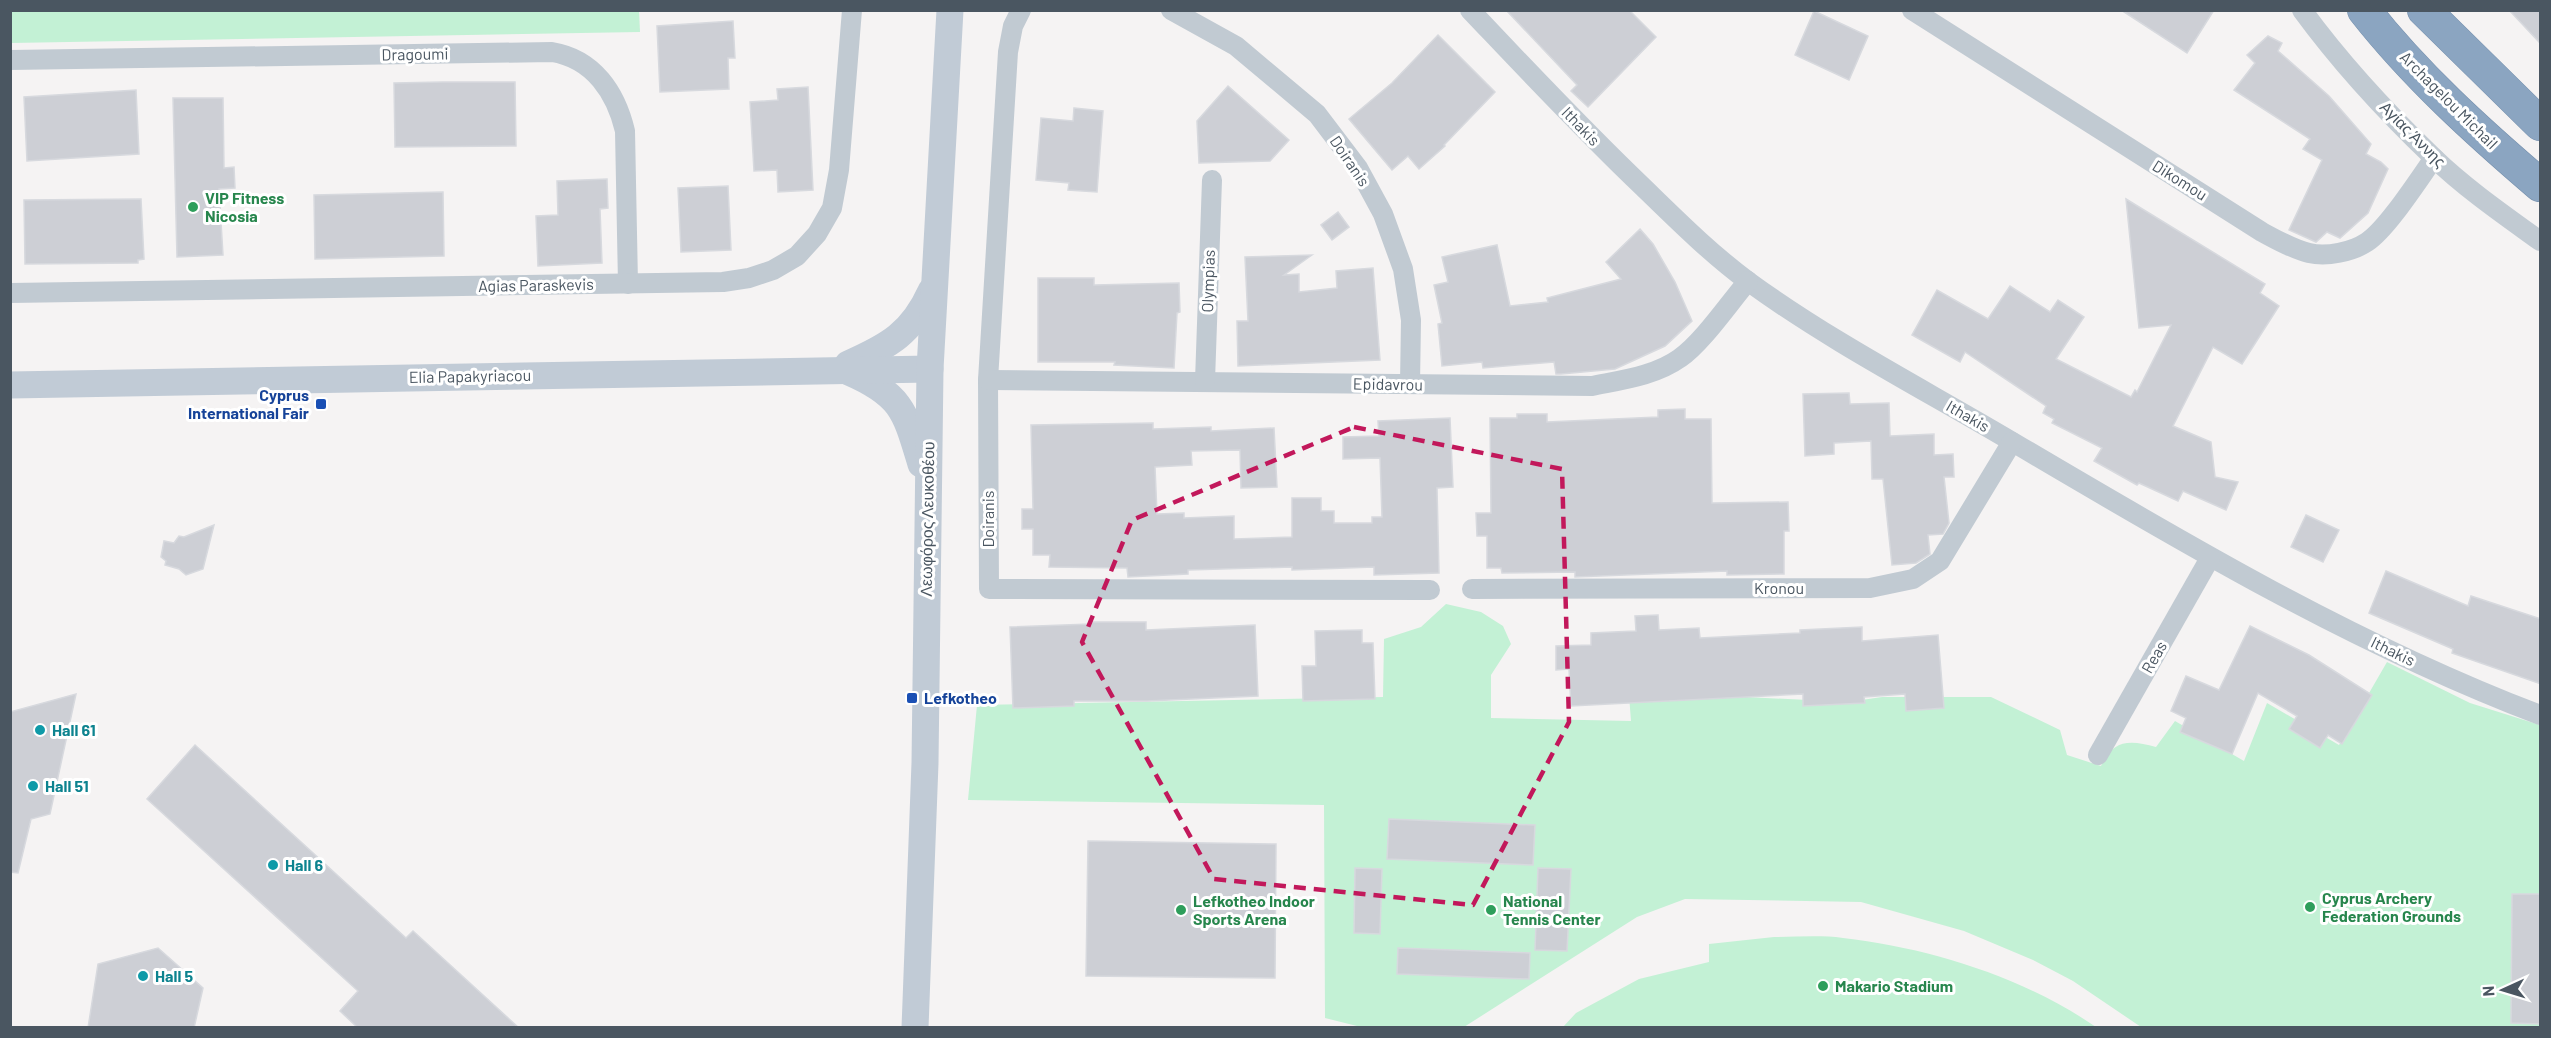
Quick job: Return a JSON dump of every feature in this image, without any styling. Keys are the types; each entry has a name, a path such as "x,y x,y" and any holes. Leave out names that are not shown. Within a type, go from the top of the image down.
{"highway":[{"name":"Archagelou Michail","path":"2364,10 2427,80 2504,154 2541,185"},
{"path":"2424,10 2541,124"}],"main road":[{"name":"Λεωφόρος Λευκοθέου","path":"915,1028 925,763 930,369 950,10"},
{"path":"839,368 886,347 900,336 921,311 934,284"},
{"path":"839,368 877,386 897,403 912,435 927,483"},
{"name":"Elia Papakyriacou","path":"10,385 839,368 930,369"}],"street":[{"name":"Agias Paraskevis","path":"10,293 723,282 749,278 773,270 797,256 817,234 832,208 839,170 852,10"},
{"name":"Doiranis","path":"1021,10 1013,26 1007,63 988,380 989,589 1430,590"},
{"name":"Doiranis","path":"1171,10 1206,28 1245,53 1317,114 1358,168 1383,214 1403,269 1411,320 1410,384"},
{"name":"Ithakis","path":"1470,10 1604,149 1688,230 1748,281 1825,332 2210,558 2351,631 2472,689 2541,715"},
{"name":"Dikomou","path":"1912,10 2262,232 2288,246 2310,253 2349,250 2368,242 2381,230 2434,158"},
{"name":"Αγίας Άννης","path":"2302,10 2320,35 2434,158 2541,241"},
{"name":"Dragoumi","path":"10,60 552,52 574,58 593,71 608,86 619,107 626,131 628,284"},
{"name":"Olympias","path":"1205,381 1212,180"},
{"name":"Epidavrou","path":"988,380 1592,386 1648,373 1680,358 1748,281"},
{"name":"Kronou","path":"1472,589 1870,588 1913,579 1940,561 2012,442"},
{"name":"Reas","path":"2098,755 2210,558"}],"highlighted area":[{"path":"1354,427 1562,469 1569,722 1473,905 1214,879 1082,642 1132,520"}],"green space":[{"path":"639,10 640,32 11,43 11,11"},
{"path":"1446,604 1481,612 1503,626 1511,644 1491,675 1491,718 1631,721 1629,695 1726,696 1848,702 1882,697 1991,697 2060,730 2067,755 2101,766 2117,746 2138,743 2156,747 2175,721 2244,761 2267,703 2339,745 2387,662 2470,703 2540,725 2540,1027 2141,1027 2073,981 2033,960 1964,931 1861,902 1685,899 1637,917 1464,1027 1361,1027 1325,1018 1324,805 968,800 977,705 1383,697 1384,639 1421,627"},
{"name":"Makario Stadium","path":"1774,937 1843,938 1942,957 2038,993 2096,1027 1563,1027 1576,1013 1639,979 1709,962 1709,944"}],"building":[{"path":"1506,10 1629,10 1656,37 1588,107 1571,91 1577,85"},
{"path":"2121,10 2214,10 2187,53"},
{"path":"2509,10 2541,10 2541,44"},
{"path":"1814,11 1868,36 1849,80 1795,55"},
{"path":"733,21 735,58 728,58 729,89 660,92 657,26"},
{"path":"1438,35 1495,92 1445,146 1419,169 1408,156 1392,170 1349,119 1392,83"},
{"path":"2268,36 2282,43 2278,51 2329,96 2371,144 2366,154 2381,162 2388,169 2368,213 2340,238 2327,232 2316,242 2289,230 2322,160 2303,149 2310,139 2234,90 2255,63 2247,55"},
{"path":"515,82 516,146 395,147 394,83"},
{"path":"1228,86 1289,140 1270,161 1199,163 1197,121"},
{"path":"808,87 813,190 778,192 777,170 754,171 750,102 778,100 777,89"},
{"path":"136,90 139,154 27,161 24,97"},
{"path":"173,98 223,98 224,168 234,167 235,188 219,189 223,255 177,257"},
{"path":"1074,108 1103,111 1097,192 1068,190 1069,183 1036,180 1041,118 1073,121"},
{"path":"607,179 608,208 600,209 602,263 538,266 536,216 558,215 557,181"},
{"path":"728,186 731,250 681,252 678,188"},
{"path":"443,192 444,256 315,259 314,195"},
{"path":"141,199 144,259 138,260 138,263 25,264 24,200"},
{"path":"2126,199 2265,284 2260,293 2279,306 2242,364 2213,347 2173,426 2211,442 2215,477 2238,482 2226,510 2183,491 2178,501 2139,483 2137,485 2094,461 2102,448 2052,423 2054,419 2043,413 2046,406 1965,352 1960,362 1912,335 1937,290 1988,319 2010,286 2050,312 2058,300 2084,317 2056,359 2131,397 2135,390 2137,392 2171,325 2139,328"},
{"path":"1338,212 1349,227 1332,240 1321,225"},
{"path":"1640,229 1653,244 1675,282 1692,321 1665,346 1615,369 1561,374 1556,374 1554,362 1483,368 1482,362 1442,366 1438,324 1442,323 1434,285 1448,282 1442,257 1497,245 1510,306 1548,302 1547,298 1621,279 1606,262"},
{"path":"1312,255 1284,275 1299,274 1299,292 1337,288 1336,271 1373,268 1380,360 1238,366 1237,321 1248,321 1245,257"},
{"path":"1038,278 1094,278 1094,285 1179,283 1180,312 1177,313 1174,368 1114,365 1115,362 1038,362"},
{"path":"1849,393 1850,404 1889,403 1890,436 1934,434 1934,455 1953,454 1954,477 1944,477 1949,523 1943,534 1928,535 1930,554 1916,563 1892,565 1883,479 1872,479 1871,441 1834,443 1834,454 1805,456 1803,394"},
{"path":"1685,409 1685,419 1711,419 1712,503 1788,502 1789,531 1784,531 1784,574 1727,575 1727,571 1575,577 1575,572 1502,573 1501,568 1487,568 1487,536 1477,536 1476,513 1491,513 1490,418 1517,418 1517,414 1547,414 1547,422 1658,417 1658,410"},
{"path":"1450,418 1453,487 1437,488 1439,573 1374,575 1374,567 1292,570 1292,567 1188,570 1188,574 1128,577 1127,568 1049,567 1050,555 1033,555 1033,529 1022,529 1022,509 1033,509 1031,425 1153,423 1153,429 1211,427 1211,431 1274,428 1277,487 1241,488 1240,450 1191,451 1192,465 1155,467 1157,514 1184,513 1184,518 1234,516 1234,539 1292,537 1292,498 1321,498 1321,511 1334,511 1334,523 1372,523 1372,517 1382,517 1380,458 1343,459 1343,437 1379,436 1378,421"},
{"path":"2306,515 2339,530 2323,562 2291,547"},
{"path":"214,525 203,569 186,575 179,569 165,565 166,561 161,557 164,541 174,543 179,536 184,537"},
{"path":"2386,571 2468,606 2471,596 2541,619 2541,684 2452,653 2453,649 2369,613"},
{"path":"1658,615 1659,630 1699,628 1700,638 1862,627 1862,641 1938,635 1944,708 1906,711 1905,694 1864,697 1865,703 1803,706 1803,694 1571,706 1569,669 1556,670 1556,646 1591,645 1591,633 1636,631 1635,616"},
{"path":"1091,622 1146,622 1146,630 1255,625 1258,696 1147,701 1074,701 1074,706 1013,708 1010,627 1091,624"},
{"path":"2250,626 2309,655 2372,695 2342,744 2328,735 2320,748 2289,729 2297,716 2258,693 2232,754 2180,732 2186,718 2171,711 2186,676 2219,690"},
{"path":"1362,630 1362,643 1373,643 1375,699 1303,701 1302,666 1316,666 1315,631"},
{"path":"76,694 50,814 31,819 18,873 10,872 10,712"},
{"name":"Hall 6","path":"195,745 406,938 413,931 519,1028 358,1028 340,1011 358,991 147,799"},
{"path":"1389,819 1535,825 1533,865 1387,859"},
{"name":"Lefkotheo Indoor Sports Arena","path":"1088,841 1276,844 1275,978 1086,976"},
{"path":"1355,868 1382,869 1380,934 1354,933"},
{"path":"1538,868 1571,869 1567,951 1535,950"},
{"path":"2512,894 2541,894 2541,1024 2511,1023"},
{"name":"Hall 5","path":"158,948 203,988 194,1028 88,1028 98,964"},
{"path":"1398,948 1530,953 1529,979 1397,974"}],"place":[{"name":"VIP Fitness Nicosia","path":"193,207"},
{"name":"Cyprus International Fair","path":"321,404"},
{"name":"Lefkotheo","path":"912,698"},
{"name":"Hall 61","path":"40,730"},
{"name":"Hall 51","path":"33,786"},
{"name":"Hall 6","path":"273,865"},
{"name":"Cyprus Archery Federation Grounds","path":"2310,907"},
{"name":"Lefkotheo Indoor Sports Arena","path":"1181,910"},
{"name":"National Tennis Center","path":"1491,910"},
{"name":"Hall 5","path":"143,976"},
{"name":"Makario Stadium","path":"1823,986"}]}
